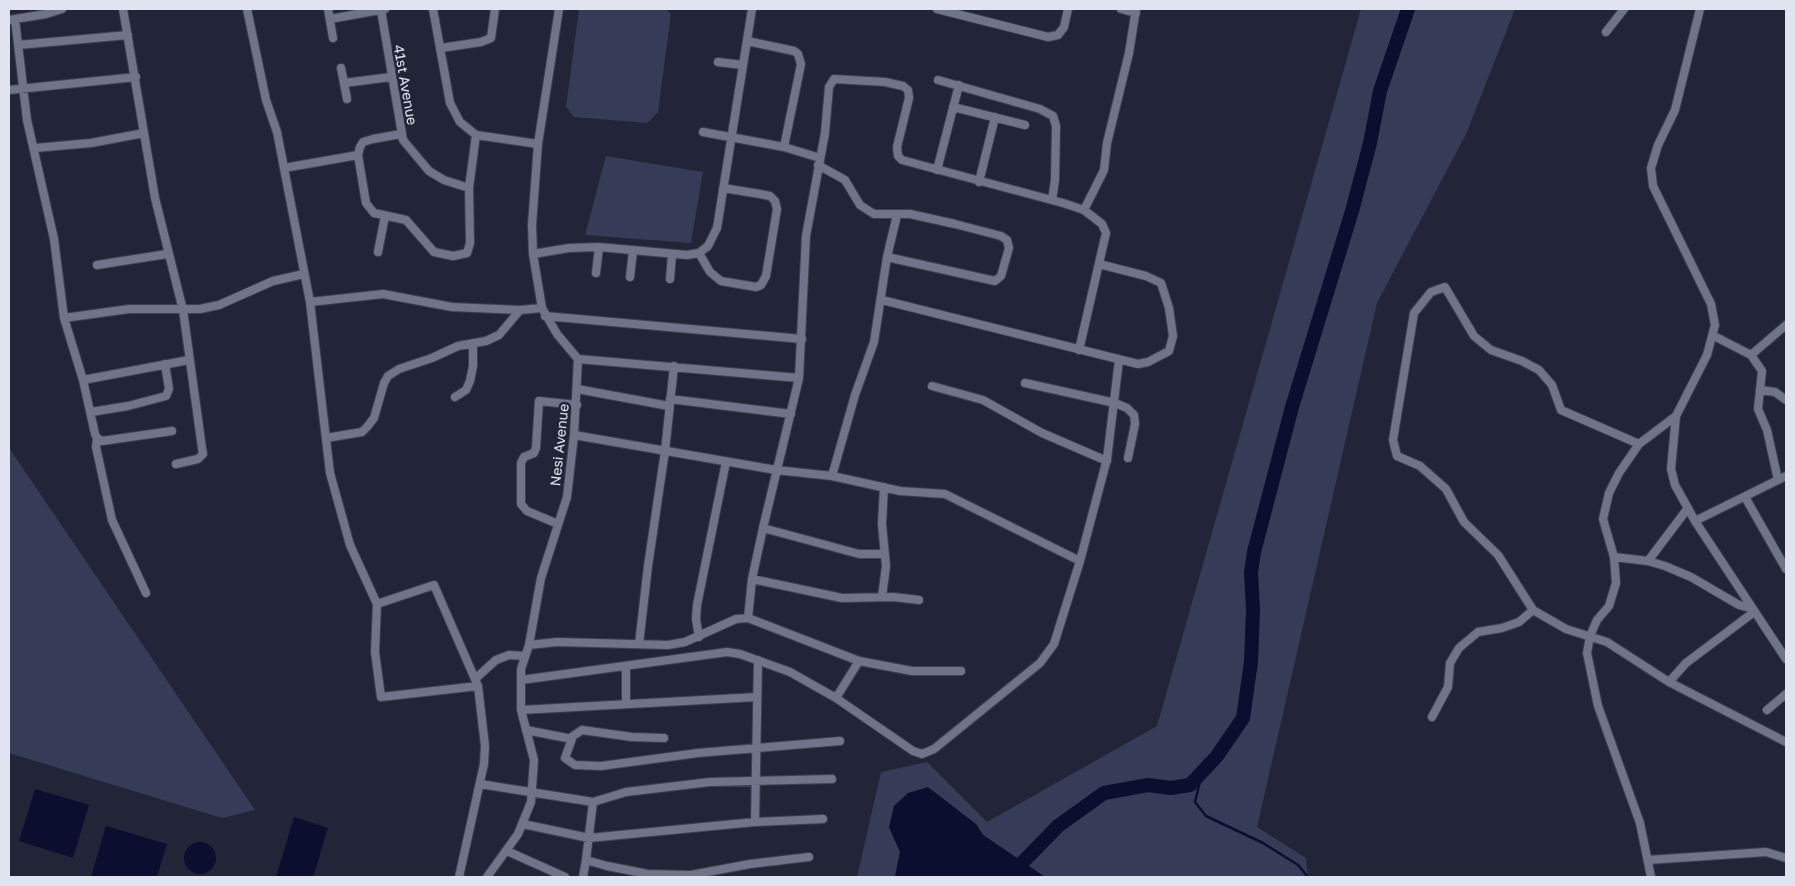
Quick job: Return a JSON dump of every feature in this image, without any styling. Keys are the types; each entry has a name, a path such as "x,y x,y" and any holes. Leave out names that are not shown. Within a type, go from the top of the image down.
{"street":[{"path":"62,9 12,20 18,44 28,120 54,239 64,318 91,412 97,438 96,447 112,520 146,593"},
{"path":"123,9 167,254 183,310 203,454 198,460 176,464"},
{"path":"246,9 266,100 278,132 310,302 330,473 350,545 377,604 375,652 381,697 477,682 496,660 509,655 524,656"},
{"path":"328,9 333,38"},
{"path":"330,19 383,9"},
{"name":"41st Avenue","path":"383,9 391,77 401,134 418,160 429,171 444,180 469,188"},
{"path":"433,9 450,103 460,122 476,135 538,144"},
{"path":"441,48 481,42 491,38 495,9"},
{"path":"560,9 538,144 532,204 533,254 544,312 578,359 799,378"},
{"path":"533,254 570,248 599,247 672,254 699,253 713,238 752,9"},
{"path":"937,9 1048,37 1058,36 1064,27 1068,9"},
{"path":"1084,210 1104,170 1107,143 1129,53 1136,11 1121,9"},
{"path":"1606,32 1624,9"},
{"path":"1700,9 1675,110 1658,146 1651,176 1653,186 1711,304 1715,325 1714,336 1707,355 1676,416 1671,469 1675,485 1695,521 1785,655"},
{"path":"18,44 128,35"},
{"path":"747,41 794,51 798,54 801,64 784,147"},
{"path":"718,62 743,65"},
{"path":"341,68 347,100"},
{"path":"9,90 136,77"},
{"path":"344,84 391,77"},
{"path":"748,618 752,579 762,528 799,378 806,236 825,133 829,88 834,79 885,82 903,86 908,90 909,98 898,148 898,156 902,160 1084,210 1102,224 1106,233 1079,350"},
{"path":"938,80 1040,109 1053,116 1056,126 1056,171 1052,200"},
{"path":"937,170 959,85"},
{"path":"953,107 1026,125"},
{"path":"979,182 995,117"},
{"path":"703,132 784,147 819,162 845,180 860,205 874,214 896,216 910,214 1001,236 1007,240 1009,248 1001,276 995,281 887,257"},
{"path":"35,148 92,143 144,133"},
{"path":"401,134 364,142 358,155 366,203 374,213 406,220 434,252 441,255 463,255 468,253 470,244 469,188 476,135"},
{"path":"284,168 358,155"},
{"path":"699,253 710,272 721,281 756,287 761,285 766,276 777,209 775,201 770,196 723,188"},
{"path":"378,252 385,216"},
{"path":"832,476 855,395 874,342 882,300 887,257 896,216"},
{"path":"596,273 599,247"},
{"path":"630,277 633,251"},
{"path":"97,265 167,254"},
{"path":"670,279 672,254"},
{"path":"882,300 1138,364 1148,362 1168,351 1173,336 1161,283 1099,264"},
{"path":"64,318 82,314 129,310 200,310 219,305 273,281 304,274"},
{"path":"1639,444 1561,410 1547,378 1539,370 1522,361 1491,350 1474,336 1445,287 1431,292 1414,313 1393,440 1397,456 1420,466 1446,489 1464,522 1498,555 1533,610 1554,623 1607,642 1630,655 1669,682 1786,742"},
{"path":"310,302 383,294 452,307 544,312 802,339"},
{"path":"326,438 362,432 367,427 374,418 384,383 388,376 399,369 432,358 458,346 486,341 499,335 520,310"},
{"path":"1751,355 1786,325"},
{"path":"1714,336 1751,355 1762,371 1758,410 1767,430 1778,480"},
{"path":"455,397 466,390 470,381 473,366 473,343"},
{"name":"Nesi Avenue","path":"488,877 507,851 522,824 532,792 534,760 521,710 521,680 524,656 529,645 541,578 567,497 574,435 578,359"},
{"path":"83,380 189,360"},
{"path":"521,680 727,652 758,660 790,672 836,698 913,751 922,754 934,750 1012,686 1049,652 1057,636 1080,561 1107,461 1119,360"},
{"path":"91,412 128,406 166,396 169,389 165,364"},
{"path":"639,644 665,451 674,366"},
{"path":"1026,383 1115,403 1127,408 1134,415 1135,424 1128,458"},
{"path":"932,386 983,400 1042,433 1107,461"},
{"path":"577,388 670,403 791,414"},
{"path":"1760,390 1774,392 1786,400"},
{"path":"558,524 527,511 521,504 521,463 524,457 534,453 536,448 539,401 576,405"},
{"path":"1651,877 1640,823 1598,706 1588,653 1590,636 1597,620 1609,606 1616,576 1614,558 1603,519 1609,493 1619,473 1639,444 1676,416"},
{"path":"97,438 106,440 172,431"},
{"path":"574,435 776,470 832,476 900,491 945,494 1080,561"},
{"path":"699,637 696,619 698,605 726,462"},
{"path":"1695,521 1786,476"},
{"path":"882,597 886,566 884,554 884,487"},
{"path":"1745,497 1785,564"},
{"path":"1648,561 1688,508"},
{"path":"762,528 859,554 884,554"},
{"path":"1614,558 1648,561 1691,577 1740,605 1753,610"},
{"path":"752,579 842,598 882,597 920,600"},
{"path":"377,604 434,585 477,682 485,746 480,784 459,877"},
{"path":"1432,717 1448,688 1450,663 1459,648 1478,632 1502,628 1519,622 1533,610"},
{"path":"1669,682 1680,668 1753,610"},
{"path":"529,645 557,642 668,645 699,637 736,619 748,618 859,661 912,671 961,671"},
{"path":"755,822 754,782 758,660"},
{"path":"836,698 859,661"},
{"path":"626,666 626,704"},
{"path":"1767,710 1786,694"},
{"path":"521,710 757,697"},
{"path":"526,730 572,739"},
{"path":"664,738 632,737 582,730 576,733 572,739 565,758 575,765 600,766 698,753 840,741"},
{"path":"480,784 593,802 626,792 710,782 832,780"},
{"path":"583,877 593,802"},
{"path":"522,824 589,838 755,822 823,819"},
{"path":"507,851 565,877"},
{"path":"1648,860 1766,852 1786,858"},
{"path":"586,860 632,875 691,875 750,864 810,857"}],"shaded area":[{"path":"579,9 666,9 671,14 658,112 647,123 574,117 566,107"},
{"path":"1361,9 1515,9 1467,132 1377,303 1257,827 1306,858 1308,877 1045,877 983,835 976,824 889,827 900,852 895,877 857,877 881,772 927,762 987,822 1157,726"},
{"path":"606,156 703,172 691,243 585,235"},
{"path":"9,448 255,810 222,818 9,753"},
{"path":"928,787 976,824 983,835 1045,877 895,877 900,852 889,827 894,806 908,793"},
{"path":"35,789 89,805 73,858 19,841"},
{"path":"294,817 328,828 313,877 276,877"},
{"path":"106,826 167,844 157,877 91,877"},
{"path":"200,842 212,846 216,858 212,870 200,874 188,870 184,858 188,846"}],"waterway":[{"path":"1012,877 1022,863 1058,826 1104,793 1148,785 1171,788 1190,785 1217,756 1243,718 1251,662 1253,610 1251,572 1254,552 1292,407 1352,211 1370,143 1380,91 1408,9"},
{"path":"1202,773 1195,802 1206,816 1263,843 1298,865 1308,877"}]}
